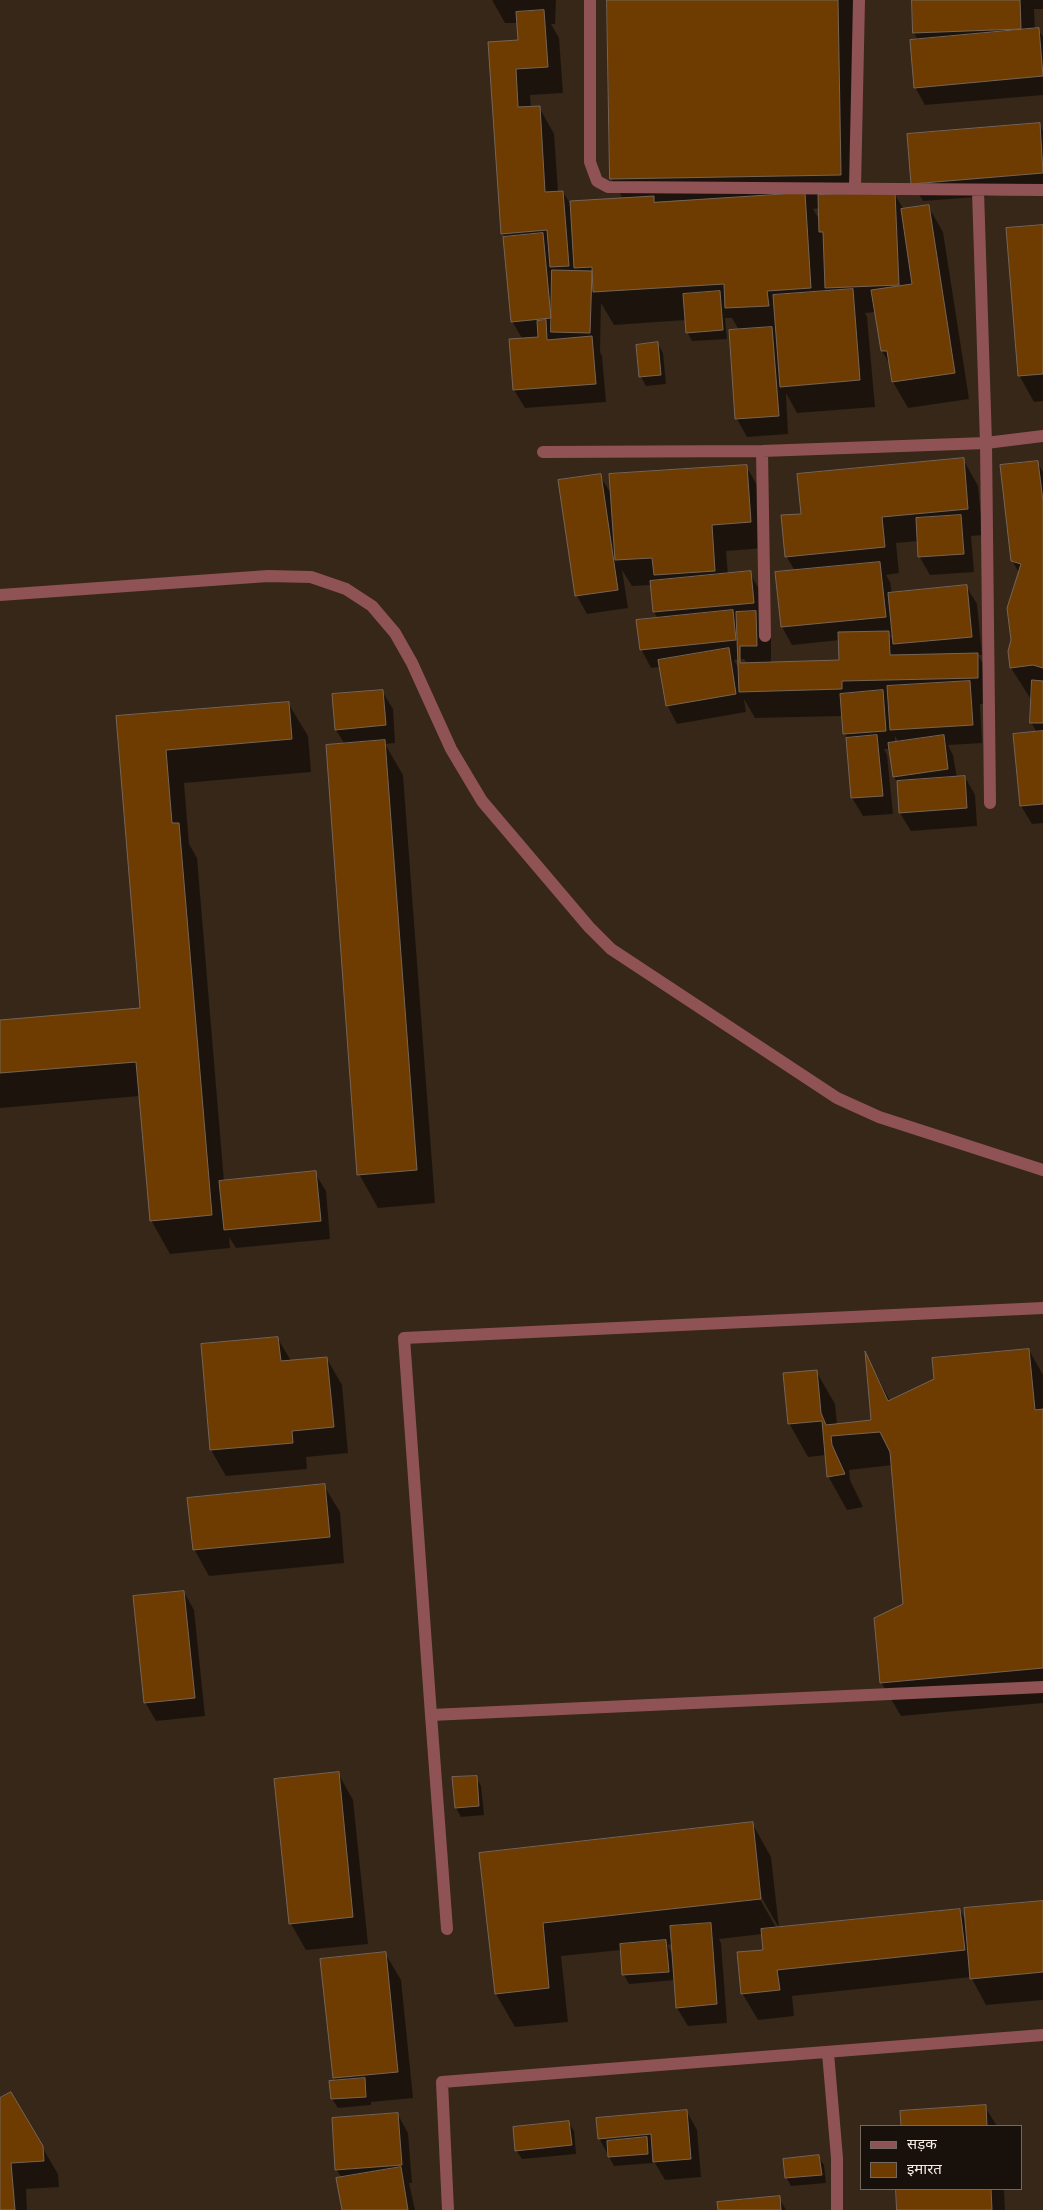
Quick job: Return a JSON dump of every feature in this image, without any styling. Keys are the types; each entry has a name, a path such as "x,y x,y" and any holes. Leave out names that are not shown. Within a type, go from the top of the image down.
{"street":[{"path":"590,0 590,162 597,181 608,187 1043,190"},
{"path":"856,188 859,0"},
{"path":"978,191 986,443 990,803"},
{"path":"543,452 762,451 986,443 1043,436"},
{"path":"762,451 765,636"},
{"path":"0,595 268,576 311,577 346,589 372,606 395,633 412,663 451,749 482,802 589,927 611,949 837,1098 888,1120 1043,1170"},
{"path":"447,1929 404,1338 1043,1308"},
{"path":"431,1715 1043,1686"},
{"path":"448,2210 442,2082 1043,2035"},
{"path":"828,2053 837,2158 837,2210"}],"building":[{"path":"607,0 838,0 841,175 610,179"},
{"path":"912,0 1020,0 1021,29 913,33"},
{"path":"544,10 548,67 516,69 518,107 540,106 545,192 563,191 569,266 550,267 547,230 501,234 488,42 518,40 516,12"},
{"path":"1039,28 1043,76 914,88 910,40"},
{"path":"1040,123 1043,173 911,184 907,134"},
{"path":"895,192 899,285 825,288 823,232 819,232 818,195"},
{"path":"805,193 811,288 767,291 769,306 725,308 724,284 593,292 592,267 574,268 570,201 654,196 654,202"},
{"path":"929,205 955,373 892,382 887,351 881,351 871,290 912,284 901,209"},
{"path":"1043,225 1043,374 1018,376 1006,228"},
{"path":"543,233 551,318 511,322 503,237"},
{"path":"552,270 592,271 590,333 551,332"},
{"path":"853,289 860,380 780,387 773,295"},
{"path":"720,291 723,330 686,333 683,294"},
{"path":"546,320 547,340 592,336 596,384 513,390 509,339 538,337 537,321"},
{"path":"772,327 779,416 735,419 729,330"},
{"path":"658,342 661,375 639,377 636,345"},
{"path":"964,458 968,509 882,517 885,547 785,557 781,515 801,514 797,474"},
{"path":"1038,461 1043,501 1043,668 1033,665 1010,668 1008,651 1011,640 1007,608 1021,564 1011,561 1000,465"},
{"path":"747,465 751,522 712,525 715,571 654,575 652,558 615,560 609,474"},
{"path":"601,474 618,590 575,596 558,480"},
{"path":"961,515 964,554 918,557 916,518"},
{"path":"880,562 886,617 781,627 775,572"},
{"path":"751,571 754,603 653,612 650,581"},
{"path":"967,585 972,637 893,644 888,593"},
{"path":"733,610 736,640 640,650 636,620"},
{"path":"756,611 757,646 740,646 740,663 839,660 838,632 889,631 890,655 978,653 978,678 842,681 842,689 739,692 736,612"},
{"path":"729,648 736,694 666,706 658,660"},
{"path":"1032,680 1043,681 1043,723 1030,723"},
{"path":"970,681 973,725 890,730 887,686"},
{"path":"383,690 386,725 335,730 332,694"},
{"path":"883,690 886,731 843,734 840,694"},
{"path":"289,702 292,739 166,750 172,823 179,823 212,1215 150,1221 136,1062 0,1073 0,1020 140,1008 116,716"},
{"path":"1043,731 1043,804 1020,806 1013,734"},
{"path":"877,735 883,796 851,798 846,738"},
{"path":"944,735 948,769 893,777 888,743"},
{"path":"385,740 417,1170 357,1175 326,745"},
{"path":"965,776 967,808 899,813 897,781"},
{"path":"316,1171 321,1221 224,1230 219,1181"},
{"path":"278,1337 281,1361 327,1357 334,1427 292,1431 293,1443 210,1450 201,1344"},
{"path":"1029,1349 1035,1410 1043,1409 1043,1668 880,1683 874,1618 903,1604 890,1452 880,1432 831,1436 832,1445 845,1474 827,1477 822,1421 788,1424 783,1373 817,1370 821,1413 826,1425 871,1420 865,1351 888,1401 934,1379 932,1358"},
{"path":"325,1484 330,1537 193,1550 187,1498"},
{"path":"184,1591 195,1698 144,1703 133,1596"},
{"path":"339,1772 353,1917 289,1924 274,1779"},
{"path":"477,1776 479,1806 455,1808 452,1777"},
{"path":"753,1822 761,1899 543,1923 549,1988 495,1994 479,1853"},
{"path":"1043,1901 1043,1972 970,1979 964,1908"},
{"path":"960,1909 965,1950 777,1970 780,1990 741,1994 737,1952 763,1950 761,1929"},
{"path":"711,1923 717,2004 676,2008 670,1926"},
{"path":"666,1940 669,1972 622,1975 620,1944"},
{"path":"386,1952 398,2072 333,2078 320,1959"},
{"path":"365,2078 366,2097 331,2099 329,2081"},
{"path":"11,2092 43,2146 44,2161 11,2163 15,2210 0,2210 0,2098"},
{"path":"986,2105 987,2125 901,2125 900,2111"},
{"path":"687,2110 691,2159 653,2162 651,2134 598,2139 596,2118"},
{"path":"398,2113 402,2165 335,2170 332,2118"},
{"path":"569,2121 572,2145 515,2151 513,2127"},
{"path":"647,2137 648,2154 608,2157 607,2141"},
{"path":"819,2155 822,2175 785,2178 783,2159"},
{"path":"401,2167 408,2210 342,2210 336,2178"},
{"path":"896,2190 991,2190 992,2210 897,2210"},
{"path":"780,2196 781,2210 718,2210 717,2202"}]}
